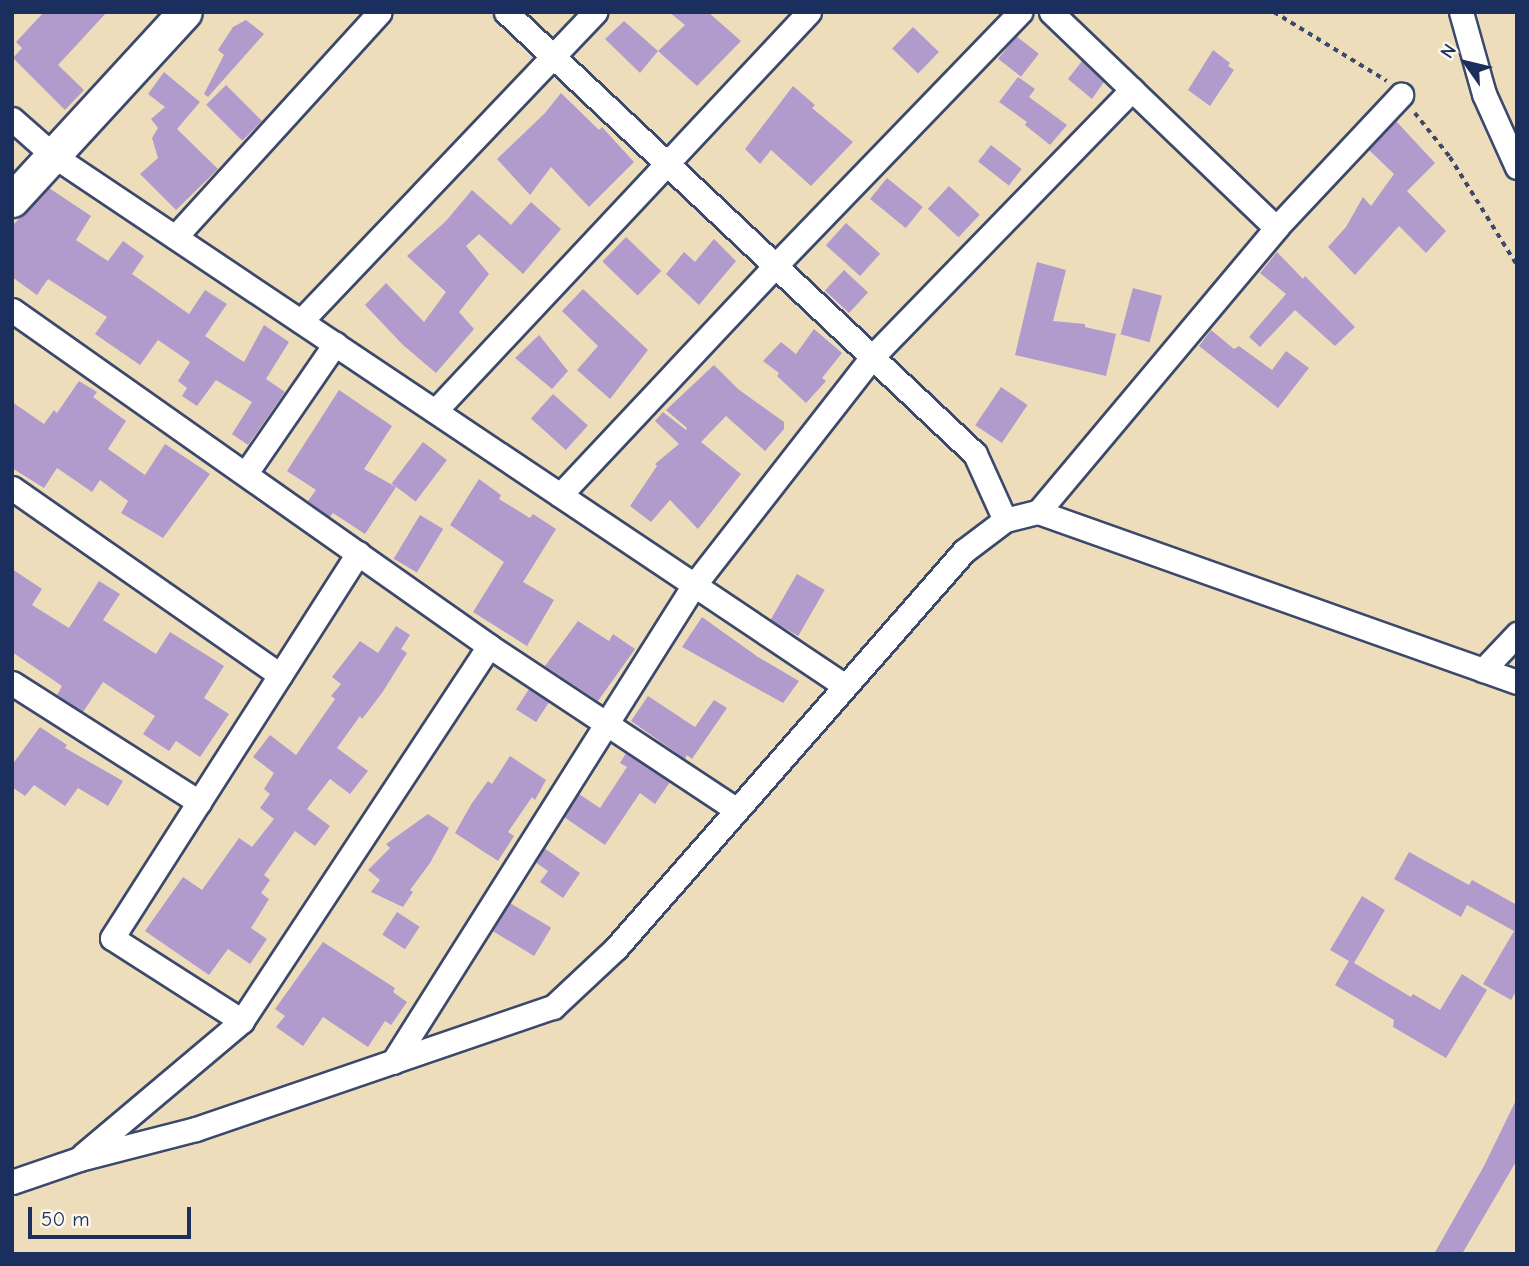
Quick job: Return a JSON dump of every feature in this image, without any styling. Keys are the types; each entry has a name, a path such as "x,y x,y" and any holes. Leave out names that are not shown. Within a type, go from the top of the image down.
{"street":[{"path":"12,200 185,12"},
{"path":"175,237 380,12"},
{"path":"506,12 975,454 1005,520"},
{"path":"301,321 595,12"},
{"path":"435,411 809,12"},
{"path":"560,495 775,266 1020,12"},
{"path":"1051,12 1276,229"},
{"path":"1461,12 1484,94 1517,167"},
{"path":"394,1062 694,585 872,357 1132,90"},
{"path":"1038,512 1276,229 1401,95"},
{"path":"12,119 54,156 845,686"},
{"path":"12,310 489,646 737,810"},
{"path":"246,473 335,344"},
{"path":"12,488 280,674"},
{"path":"12,1182 79,1159 196,1129 553,1007 615,948 964,551 1005,520 1038,512 1517,682"},
{"path":"242,1021 112,938 358,552"},
{"path":"1483,670 1517,634"},
{"path":"79,1159 242,1021 489,646"},
{"path":"12,683 199,802"}],"path":[{"path":"1274,12 1390,83 1450,157 1517,265"}],"building":[{"path":"44,12 107,12 58,65 84,90 65,110 13,58 22,48 16,42"},
{"path":"669,12 708,12 741,41 697,86 658,51 685,25"},
{"path":"246,20 264,34 208,97 204,94 224,55 218,50 233,27"},
{"path":"624,21 658,51 640,73 605,39"},
{"path":"913,27 939,52 918,74 892,49"},
{"path":"1016,36 1039,54 1021,77 998,59"},
{"path":"1213,50 1230,63 1228,66 1234,70 1210,106 1188,90"},
{"path":"1082,61 1104,82 1092,99 1068,79"},
{"path":"164,72 200,102 177,129 218,169 176,210 140,174 158,158 152,138 158,128 151,119 165,107 148,94"},
{"path":"1018,77 1035,89 1029,97 1067,125 1050,145 1025,125 1027,122 999,102"},
{"path":"226,85 262,121 242,141 206,105"},
{"path":"793,86 815,105 812,108 853,142 811,186 771,150 760,164 745,149"},
{"path":"561,93 599,130 602,127 634,162 589,207 551,167 530,195 497,159 545,113"},
{"path":"1396,121 1435,163 1407,191 1446,231 1426,253 1399,226 1355,275 1328,247 1346,227 1363,197 1371,206 1394,174 1369,150"},
{"path":"991,145 1022,169 1009,186 978,162"},
{"path":"887,178 923,207 906,228 870,199"},
{"path":"949,186 980,215 959,237 928,209"},
{"path":"49,188 91,216 76,240 108,261 123,241 144,256 132,274 189,314 205,290 227,304 205,336 236,357 244,362 264,325 289,342 266,379 285,392 248,445 232,434 252,402 216,380 197,406 182,396 187,388 178,381 190,362 158,340 140,365 95,334 107,317 48,279 37,295 12,277 12,226"},
{"path":"472,190 511,225 531,202 561,229 523,274 479,234 466,246 489,274 459,312 474,329 436,373 403,345 365,305 386,283 424,322 446,292 407,256 446,221"},
{"path":"846,223 880,254 860,276 826,245"},
{"path":"626,237 661,271 638,295 602,261"},
{"path":"714,239 736,261 699,305 666,274 684,252 695,262"},
{"path":"1277,252 1303,279 1305,276 1355,327 1335,346 1295,310 1260,347 1249,337 1286,294 1260,273"},
{"path":"1037,262 1066,270 1053,321 1085,324 1085,327 1116,334 1106,376 1015,355"},
{"path":"844,270 868,293 849,313 825,290"},
{"path":"1133,288 1162,296 1150,342 1121,334"},
{"path":"583,289 648,350 610,399 577,370 598,346 562,311"},
{"path":"814,329 842,353 822,378 826,381 806,403 777,376 779,373 763,361 781,342 796,354"},
{"path":"1211,330 1234,349 1239,346 1272,370 1286,351 1309,368 1278,408 1199,346"},
{"path":"539,335 568,371 552,389 515,358"},
{"path":"714,365 738,389 784,422 784,429 765,451 726,416 701,442 741,474 698,529 670,500 651,522 630,506 657,466 655,464 679,444 655,421 663,412 686,430 687,428 666,410"},
{"path":"79,381 97,392 93,397 126,421 108,449 145,475 165,444 210,474 163,538 121,513 128,501 100,480 92,492 57,468 44,488 12,468 12,402 44,424 54,410 57,413"},
{"path":"1001,387 1028,405 1002,443 975,425"},
{"path":"339,390 392,426 364,469 396,487 365,534 333,513 330,517 308,501 316,490 287,471"},
{"path":"553,394 588,425 566,450 531,419"},
{"path":"423,442 447,460 416,502 392,484"},
{"path":"479,479 501,495 499,499 530,518 533,514 556,529 523,582 554,600 527,646 473,612 504,562 450,525"},
{"path":"420,515 443,529 417,573 394,559"},
{"path":"12,569 42,589 32,605 69,628 99,581 120,594 103,620 156,654 170,632 224,666 204,698 229,714 200,757 176,741 169,751 143,734 155,716 103,682 83,712 57,695 62,686 12,652"},
{"path":"797,574 825,590 798,636 770,620"},
{"path":"702,617 758,657 799,681 783,703 682,647"},
{"path":"578,621 609,641 613,634 635,649 598,701 545,666"},
{"path":"396,626 410,635 401,649 407,653 382,693 362,719 360,716 337,748 368,771 350,794 330,779 307,809 330,826 315,846 295,831 264,875 270,880 261,893 269,899 251,928 267,939 250,964 228,949 209,975 145,931 183,877 202,890 239,838 252,847 274,819 260,808 270,794 264,789 274,773 253,757 270,735 296,755 335,699 331,696 341,684 332,677 360,641 378,653"},
{"path":"529,689 549,702 536,722 516,709"},
{"path":"648,696 695,727 714,700 727,708 692,759 687,755 685,759 631,721"},
{"path":"40,727 67,745 65,748 123,781 108,806 78,788 65,806 34,785 25,796 12,787 12,765"},
{"path":"626,753 670,782 655,804 640,793 605,845 564,817 579,794 600,808 627,767 620,763"},
{"path":"510,756 546,780 535,800 532,797 508,832 514,836 498,861 455,833 472,803 488,781 492,784"},
{"path":"428,814 449,828 430,863 410,890 413,892 403,907 371,892 380,880 368,870 390,848 386,844"},
{"path":"544,848 580,873 563,898 540,882 548,871 535,862"},
{"path":"1409,852 1469,885 1472,880 1517,905 1517,990 1511,1000 1483,984 1514,931 1467,905 1461,917 1394,879"},
{"path":"1362,896 1385,910 1354,963 1411,997 1413,994 1440,1010 1462,974 1487,990 1446,1058 1393,1027 1394,1020 1335,985 1349,961 1330,950"},
{"path":"510,903 551,928 534,956 493,931"},
{"path":"397,912 420,927 405,949 382,935"},
{"path":"323,942 395,988 393,992 407,1002 391,1025 385,1021 368,1047 323,1017 303,1046 276,1027 285,1016 275,1009"},
{"path":"1517,1098 1517,1160 1462,1254 1434,1254 1484,1166"}]}
